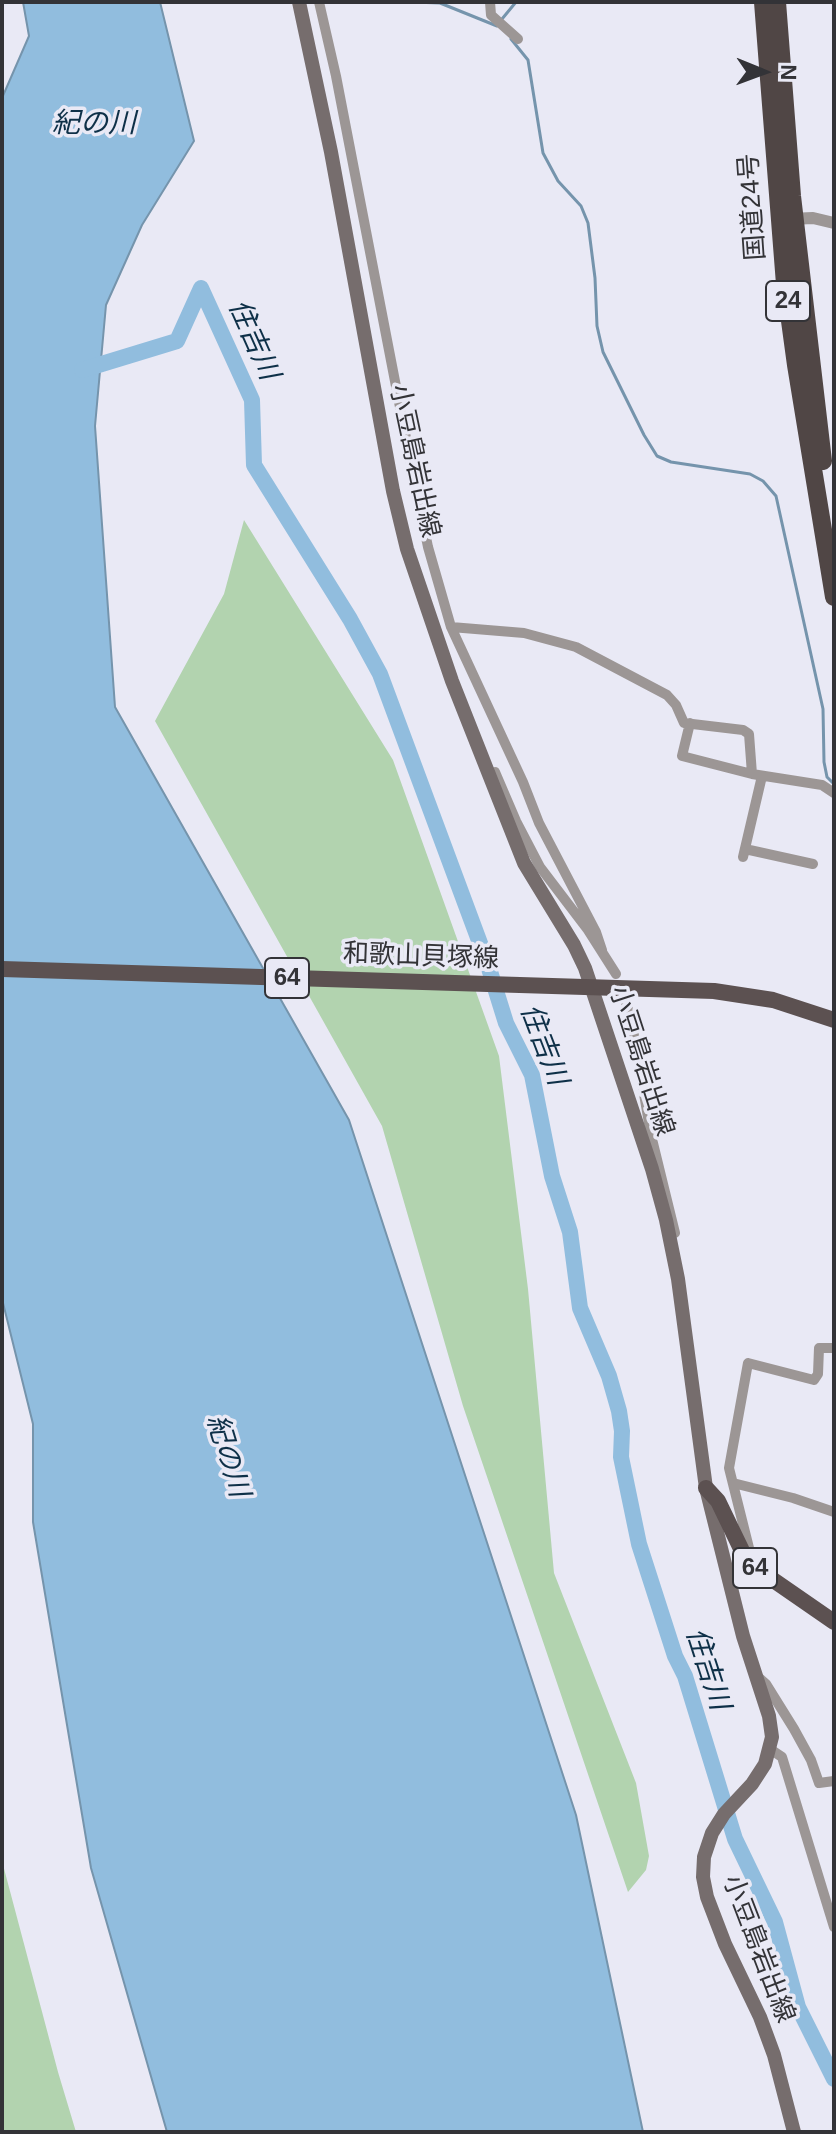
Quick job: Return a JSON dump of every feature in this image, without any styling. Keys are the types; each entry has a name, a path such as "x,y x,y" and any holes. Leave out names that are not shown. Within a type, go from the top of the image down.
{"highway":[{"name":"国道24号","path":"763,2 787,220 834,533"},
{"name":"国道24号","path":"777,2 796,365 834,597"}],"main road":[{"name":"小豆島岩出線","path":"299,2 331,152 397,506 429,619 524,863 574,945 592,987 652,1169 678,1279 706,1488 769,1716 772,1737 765,1764 712,1833 704,1857 703,1877 707,1897 769,2042 794,2132"},
{"name":"和歌山貝塚線","path":"2,969 572,986 626,995 714,991 773,1000 834,1020"},
{"name":"64","path":"706,1488 718,1501 744,1555 753,1566 834,1622"}],"street":[{"path":"319,2 422,520 451,627 539,823 596,932 602,950"},
{"path":"490,2 491,15 518,39"},
{"path":"787,220 813,218 834,223"},
{"path":"451,627 524,633 576,647 667,695 676,705 684,723 743,730 749,734 757,775 744,853 813,864"},
{"path":"690,723 682,756 757,775 822,785 834,793"},
{"path":"470,729 491,762 540,867 602,950 616,974"},
{"path":"626,995 651,1135 672,1214 679,1262 678,1279"},
{"path":"753,1566 729,1468 748,1363 814,1380 818,1374 819,1348 834,1348"},
{"path":"733,1483 834,1512"},
{"path":"756,1674 766,1684 794,1729 811,1760 819,1783 834,1781"},
{"path":"770,1749 782,1757 834,1927"}],"green space":[{"path":"244,520 393,760 499,1056 528,1289 554,1573 636,1783 649,1856 646,1870 628,1892 463,1406 382,1126 155,721 224,594"},
{"path":"2,1861 58,2072 76,2132 2,2132"}],"water":[{"name":"紀の川","path":"23,2 160,2 194,141 142,225 106,305 95,426 115,707 349,1120 576,1815 643,2132 167,2132 91,1868 33,1522 33,1424 2,1299 2,98 29,36"}],"waterway":[{"path":"413,2 440,3 497,26"},
{"path":"502,19 516,2"},
{"path":"511,39 528,60 543,153 558,181 581,206 588,223 597,326 603,352 644,435 657,456 671,462 750,474 763,481 776,496 823,709 827,777 834,784"},
{"name":"住吉川","path":"82,370 177,341 201,288 252,400 254,465 350,619 380,674 487,962 506,1023 532,1075 552,1176 570,1232 580,1308 609,1376 619,1411 621,1457 639,1544 675,1656 685,1676 735,1839 775,1922 798,2007 834,2079"}]}
